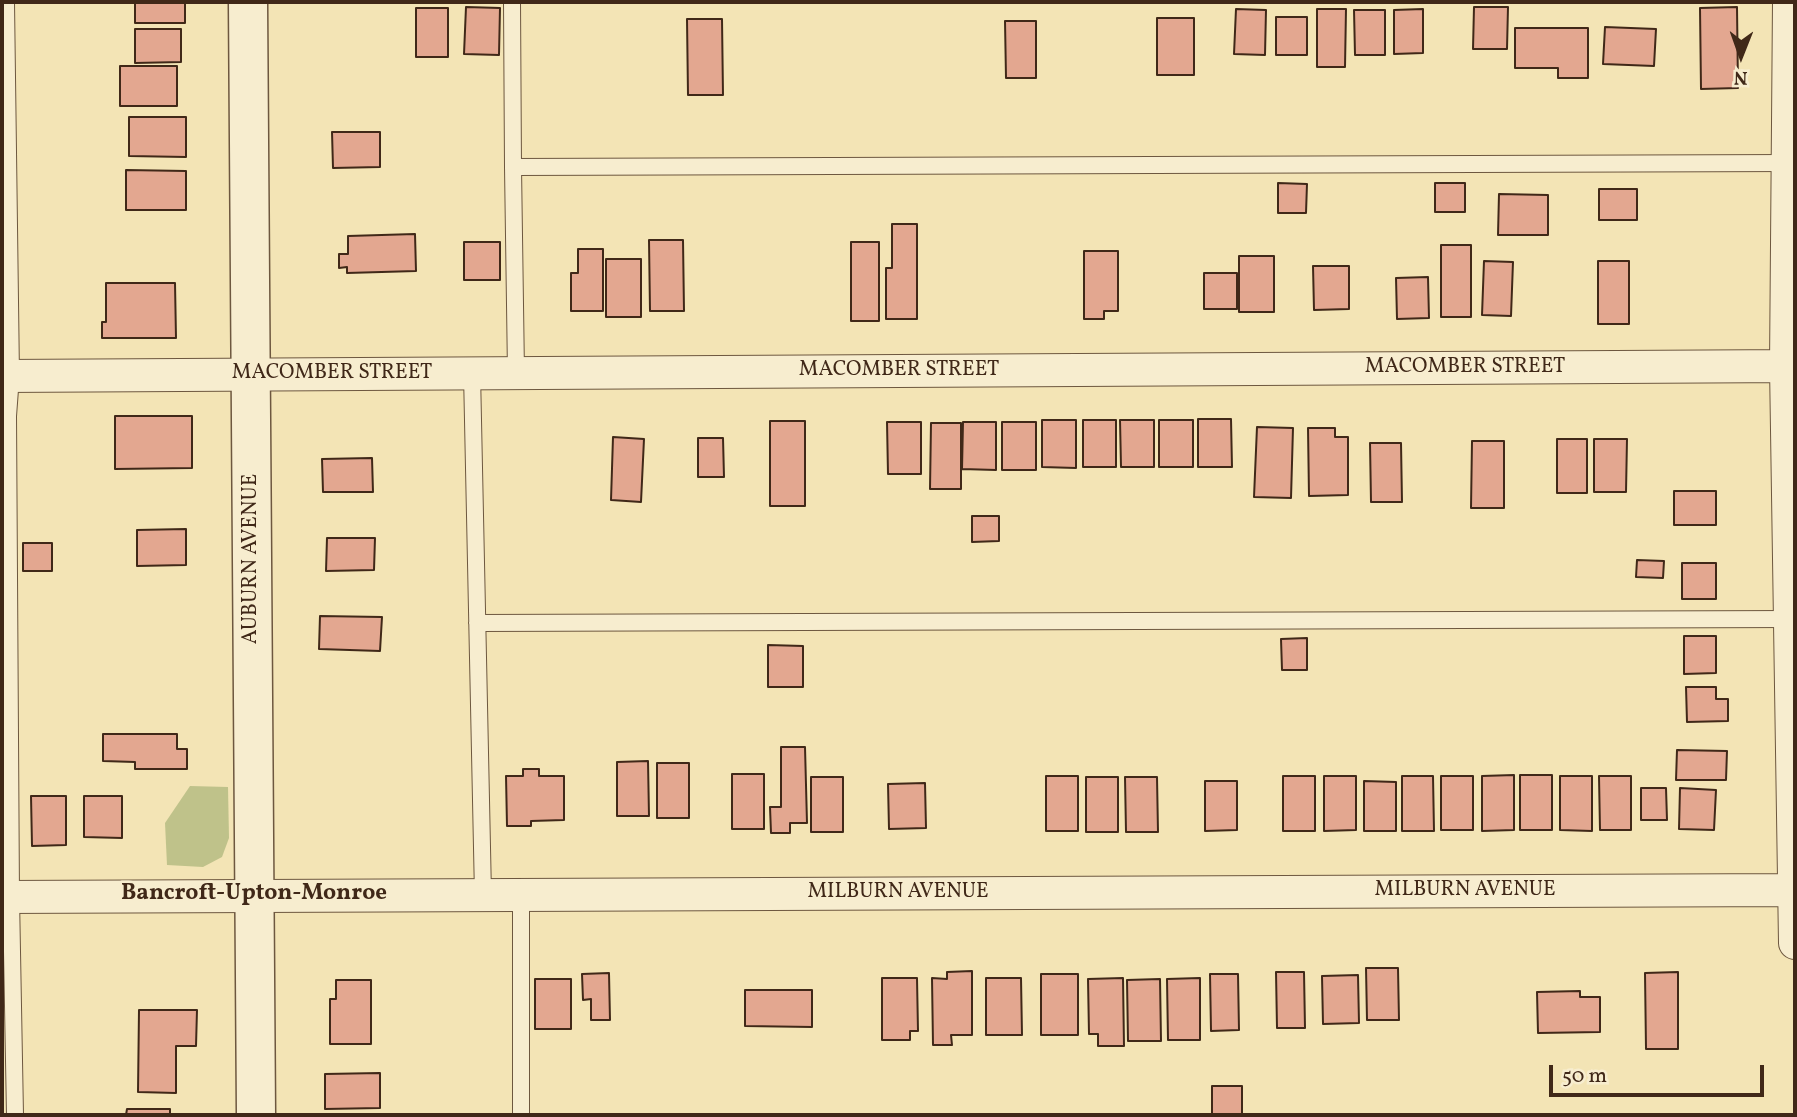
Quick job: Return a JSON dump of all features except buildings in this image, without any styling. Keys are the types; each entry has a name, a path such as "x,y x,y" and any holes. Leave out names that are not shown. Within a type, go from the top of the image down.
{"street":[{"name":"AUBURN AVENUE","path":"248,2 256,1115"},
{"path":"1789,2 1795,943"},
{"name":"MACOMBER STREET","path":"6,376 1791,366"},
{"name":"MILBURN AVENUE","path":"6,897 1795,890"}],"lane":[{"path":"6,2 6,897 15,1115"},
{"path":"512,2 516,373"},
{"path":"513,167 1791,163"},
{"path":"472,373 483,895"},
{"path":"477,623 1793,619"},
{"path":"520,895 521,1115"}],"green space":[{"path":"190,786 228,787 229,838 222,857 203,867 167,865 165,823"}],"district":[{"name":"Bancroft-Upton-Monroe","path":"254,895"}]}
